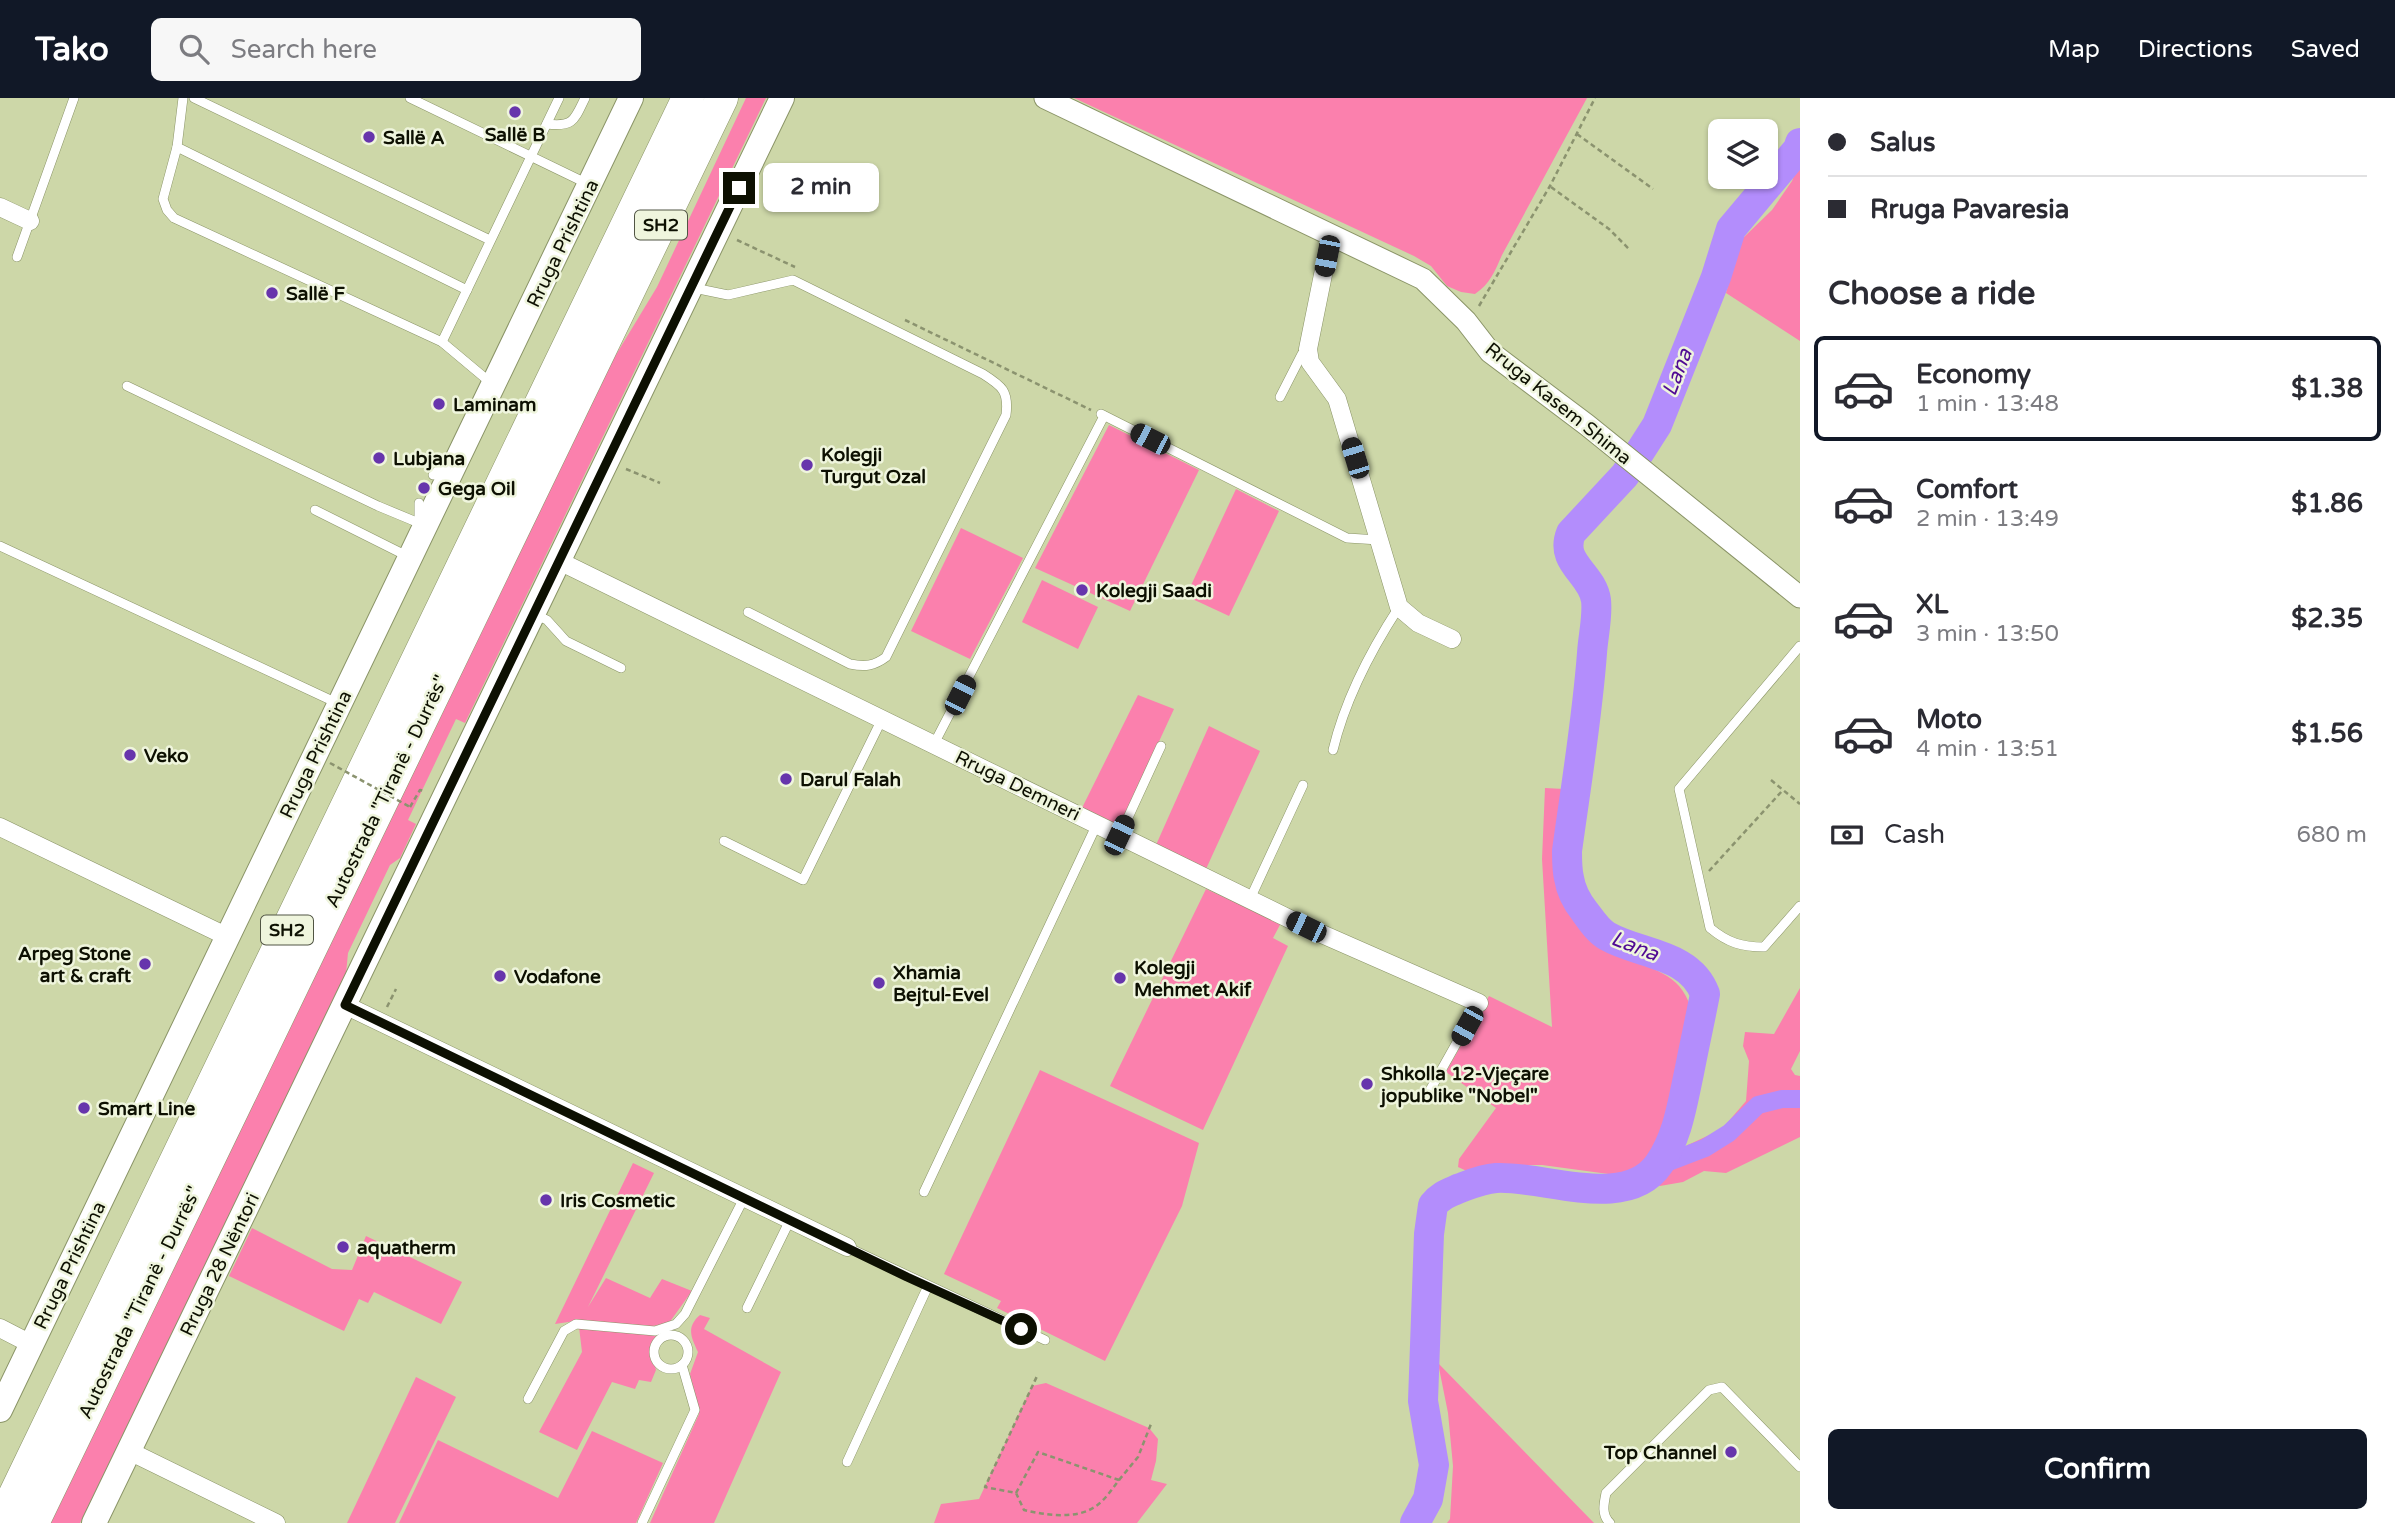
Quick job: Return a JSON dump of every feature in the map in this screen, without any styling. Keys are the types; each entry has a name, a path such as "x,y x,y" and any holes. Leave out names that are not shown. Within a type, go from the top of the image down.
{"highway":[{"name":"Autostrada \"Tiranë - Durrës\"","path":"1,1523 688,98"},
{"name":"Autostrada \"Tiranë - Durrës\"","path":"33,1523 722,98"}],"main road":[{"name":"Rruga Prishtina","path":"0,1410 410,558 420,528 459,456 631,98"},
{"name":"Rruga 28 Nëntori","path":"94,1523 782,98"}],"street":[{"name":"Rruga Kasem Shima","path":"1045,98 1423,279 1466,321 1490,352 1587,425 1800,597"},
{"path":"0,207 30,221"},
{"path":"1331,235 1308,349 1310,362 1337,400 1399,607 1418,623 1452,639"},
{"name":"Rruga Demneri","path":"559,561 1306,927 1479,1003"},
{"path":"0,827 228,937"},
{"path":"345,1005 846,1247"},
{"path":"0,1328 31,1344"},
{"path":"129,1451 276,1523"}],"lane":[{"path":"17,257 74,98"},
{"path":"183,98 177,147 163,199 174,218 442,342 493,385"},
{"path":"194,98 490,240"},
{"path":"410,98 589,185"},
{"path":"442,342 559,98"},
{"path":"547,124 564,126 571,122 585,98"},
{"path":"177,147 467,290"},
{"path":"691,287 728,295 793,280 983,374 1000,385 1008,399 1006,415 886,657 877,664 863,667 850,664 748,612"},
{"path":"1280,397 1302,354 1308,349"},
{"path":"127,386 420,528 419,503"},
{"path":"934,744 1103,415 1347,538 1381,540"},
{"path":"433,475 443,465 459,456"},
{"path":"315,510 410,558"},
{"path":"0,546 339,704"},
{"path":"1333,750 1343,714 1369,659 1399,607"},
{"path":"533,614 547,620 566,641 621,668"},
{"path":"1800,646 1679,789 1710,928 1725,941 1745,947 1764,947 1800,906"},
{"path":"724,841 803,880 882,719"},
{"path":"1119,835 1161,746"},
{"path":"1250,899 1303,785"},
{"path":"924,1192 1097,824"},
{"path":"1429,1092 1479,1003"},
{"path":"528,1399 564,1331 576,1324 662,1333 674,1335 684,1340 687,1345 688,1356 682,1365 671,1369 660,1366 654,1350 656,1344 662,1333 685,1314 744,1198"},
{"path":"747,1308 790,1220"},
{"path":"846,1247 1045,1340"},
{"path":"847,1462 928,1286"},
{"path":"642,1523 695,1410 682,1365"},
{"path":"1610,1523 1605,1519 1603,1505 1606,1493 1715,1387 1723,1387 1800,1467"}],"path":[{"path":"1466,321 1482,303 1550,186 1595,98"},
{"path":"1577,134 1653,189"},
{"path":"1550,186 1609,229 1629,250"},
{"path":"607,461 660,483"},
{"path":"330,763 410,807 420,790 423,791"},
{"path":"1771,780 1800,804"},
{"path":"1700,882 1783,790"},
{"path":"1016,1493 985,1487 1038,1374"},
{"path":"1016,1493 1024,1510 1042,1515 1084,1513 1098,1505 1138,1457 1151,1424"},
{"path":"1016,1493 1038,1452 1119,1480"}],"shaded area":[{"path":"746,98 766,98 465,723 456,719 408,820 416,824 400,858 390,865 348,953 346,974 80,1523 42,1523 568,434 657,287"},
{"path":"1074,98 1587,98 1492,277 1475,294 1447,286 1431,266 1414,256"},
{"path":"1800,161 1800,341 1726,293 1741,240 1772,210 1792,181"},
{"path":"1109,425 1199,470 1130,611 1035,568"},
{"path":"1236,489 1279,511 1229,616 1186,596"},
{"path":"961,528 1023,558 970,659 911,631"},
{"path":"1042,580 1098,607 1078,649 1022,622"},
{"path":"1138,695 1174,709 1119,828 1081,810"},
{"path":"1209,726 1260,751 1206,869 1156,845"},
{"path":"1545,788 1564,789 1559,868 1566,901 1608,947 1672,979 1686,996 1691,1008 1663,1138 1648,1159 1637,1167 1616,1175 1542,1165 1516,1165 1471,1173 1458,1167 1459,1159 1496,1108 1446,1072 1489,996 1552,1027 1542,859"},
{"path":"1206,889 1281,923 1273,938 1288,946 1203,1130 1110,1086"},
{"path":"1800,988 1800,1051 1791,1069 1795,1075 1800,1076 1800,1137 1726,1173 1704,1171 1683,1182 1660,1186 1654,1181 1660,1168 1688,1145 1722,1129 1746,1101 1749,1061 1743,1046 1745,1032 1774,1034"},
{"path":"1040,1070 1199,1143 1182,1206 1105,1361 997,1308 1001,1301 944,1274"},
{"path":"633,1163 654,1173 588,1307 606,1278 650,1298 662,1279 692,1291 669,1323 647,1327 582,1320 555,1324"},
{"path":"252,1228 332,1269 352,1270 366,1236 462,1282 441,1324 374,1292 368,1303 359,1299 344,1331 229,1276"},
{"path":"700,1315 710,1318 704,1329 781,1372 714,1523 650,1523 699,1414 690,1374 698,1352 691,1328"},
{"path":"579,1327 657,1335 651,1351 656,1370 651,1382 639,1380 635,1389 612,1382 577,1450 539,1432 582,1352"},
{"path":"1438,1363 1594,1523 1447,1523 1450,1519 1453,1466 1448,1413"},
{"path":"416,1377 456,1397 395,1523 347,1523"},
{"path":"1046,1383 1149,1428 1158,1439 1151,1480 1167,1484 1137,1523 934,1523 941,1504 979,1499 1032,1386"},
{"path":"592,1431 663,1463 636,1523 399,1523 438,1440 558,1498"}],"waterway":[{"name":"Lana","path":"1415,1523 1428,1499 1434,1465 1423,1401 1429,1234 1433,1205 1460,1188 1496,1178 1583,1188 1626,1186 1644,1178 1659,1164 1671,1142 1678,1120 1705,994 1688,970 1663,957 1620,942 1601,931 1577,900 1568,875 1567,851 1596,620 1593,591 1573,560 1568,543 1571,533 1625,475 1657,425 1716,277 1731,229 1798,149 1800,143"},
{"path":"1658,1166 1705,1148 1729,1133 1758,1105 1782,1099 1800,1099"}],"place":[{"name":"Sallë B","path":"515,112"},
{"name":"Sallë A","path":"369,137"},
{"name":"Sallë F","path":"272,293"},
{"name":"Laminam","path":"439,404"},
{"name":"Lubjana","path":"379,458"},
{"name":"Kolegji Turgut Ozal","path":"807,465"},
{"name":"Gega Oil","path":"424,488"},
{"name":"Kolegji Saadi","path":"1082,590"},
{"name":"Veko","path":"130,755"},
{"name":"Darul Falah","path":"786,779"},
{"name":"Arpeg Stone art & craft","path":"145,964"},
{"name":"Vodafone","path":"500,976"},
{"name":"Kolegji Mehmet Akif","path":"1120,978"},
{"name":"Xhamia Bejtul-Evel","path":"879,983"},
{"name":"Shkolla 12-Vjeçare jopublike \"Nobel\"","path":"1367,1084"},
{"name":"Smart Line","path":"84,1108"},
{"name":"Iris Cosmetic","path":"546,1200"},
{"name":"aquatherm","path":"343,1247"},
{"name":"Top Channel","path":"1731,1452"}],"route":[{"path":"739,188 345,1005 907,1277 1021,1329"}]}
